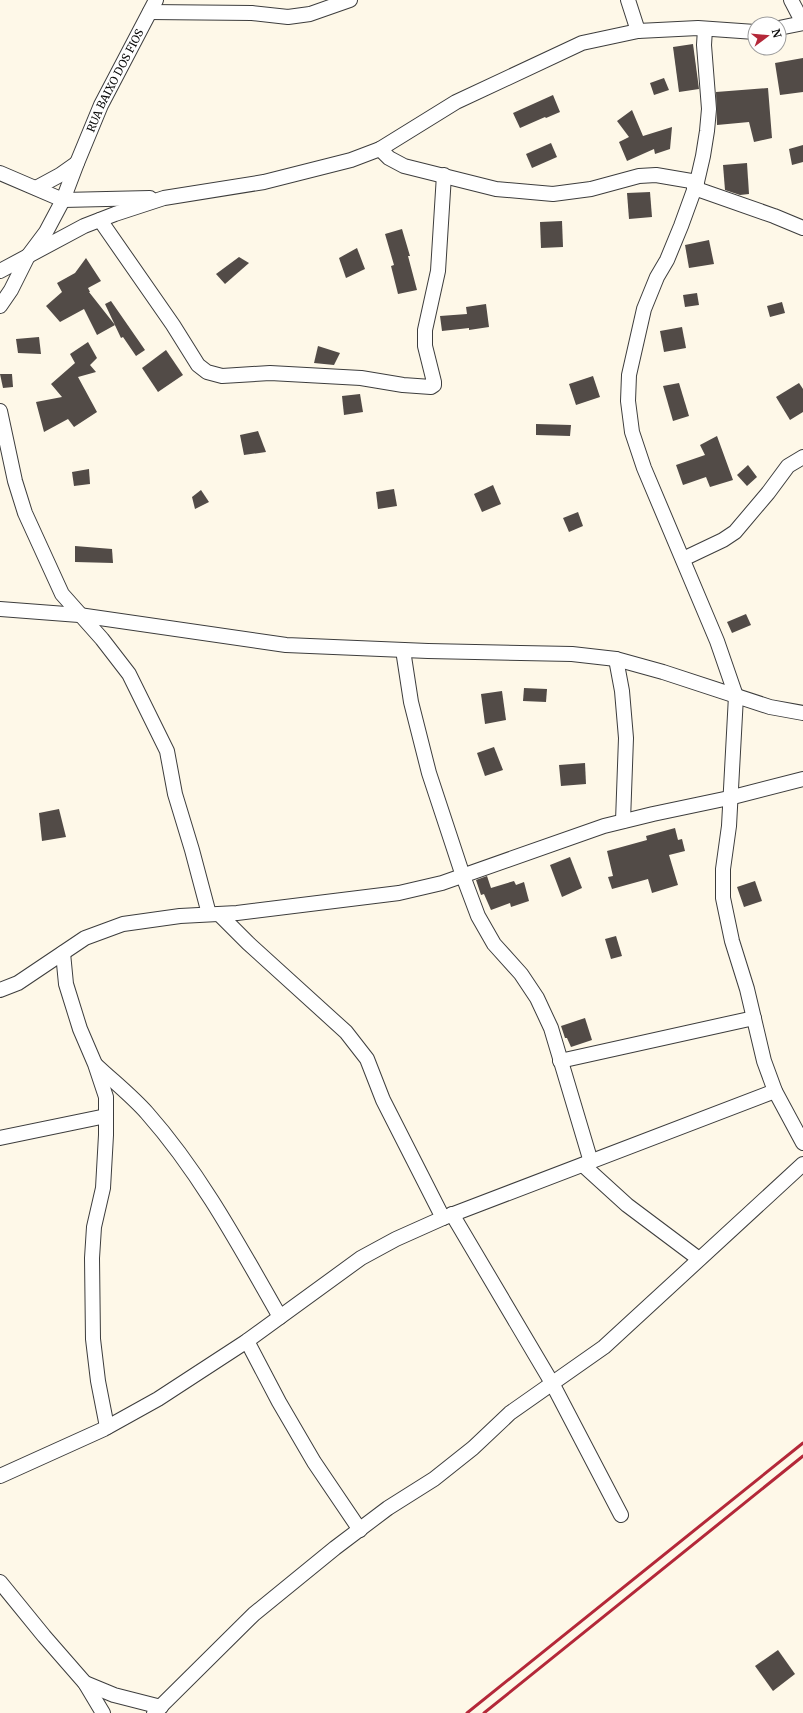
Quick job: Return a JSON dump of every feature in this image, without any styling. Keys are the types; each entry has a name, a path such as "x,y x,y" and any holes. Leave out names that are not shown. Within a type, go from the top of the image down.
{"street":[{"path":"153,6 288,17 310,14 350,0"},
{"path":"628,0 638,31"},
{"path":"787,26 803,23 791,0"},
{"name":"RUA BAIXO DOS FIOS","path":"63,200 102,105 153,6"},
{"path":"705,29 704,45 709,109 707,131 695,185 667,260 657,277 644,309 629,376 628,402 632,432 644,468 717,641 736,696 735,734 723,869 724,898 732,941 747,989 764,1061 775,1091 803,1143"},
{"path":"0,174 63,200 164,198 264,182 330,166 380,149 456,102 582,43 638,31 705,29 747,32"},
{"path":"380,149 389,158 404,166 496,188 553,194 591,189 639,176 656,175 695,185 803,228"},
{"path":"36,188 77,163"},
{"path":"100,220 173,324 198,365 207,372 222,376 270,373 361,378 403,385 431,387 434,385 434,382 425,346 425,330 438,271 444,175"},
{"path":"0,271 84,226 164,198"},
{"path":"0,306 28,256 46,232 63,200"},
{"path":"0,411 15,481 26,513 62,594 79,615 102,639 129,674 167,751 175,794 214,914 346,1032 366,1059 383,1100 448,1216 552,1383 620,1515"},
{"path":"683,559 723,540 735,532 768,493 788,466 803,457"},
{"path":"0,609 79,615 286,645 403,650 572,654 616,659 663,672 770,707 803,713"},
{"path":"403,650 411,702 429,772 463,876 478,916 494,944 521,974 537,998 551,1028 587,1163 627,1205 699,1259"},
{"path":"616,659 622,691 626,738 623,821"},
{"path":"0,990 18,983 85,938 123,924 180,916 214,914 399,893 442,883 604,826 729,798 803,779"},
{"path":"63,952 66,984 80,1029 95,1064 106,1097 104,1188 94,1228 92,1258 93,1339 98,1381 107,1427"},
{"path":"560,1061 754,1018"},
{"path":"95,1064 147,1113 184,1159 217,1208 280,1317"},
{"path":"0,1476 107,1427 158,1399 247,1341 361,1258 396,1239 448,1216 775,1091"},
{"path":"0,1138 106,1116"},
{"path":"85,1684 158,1710 254,1614 335,1548 388,1508 434,1479 473,1448 510,1413 604,1347 803,1164"},
{"path":"247,1341 279,1402 314,1462 360,1530"},
{"path":"0,1582 85,1684 103,1713"}],"building":[{"path":"693,44 699,89 679,92 673,47"},
{"path":"803,58 803,92 780,95 775,63"},
{"path":"664,78 669,90 654,95 650,83"},
{"path":"768,88 772,138 754,142 749,122 717,125 716,92"},
{"path":"553,95 560,112 520,128 513,113"},
{"path":"632,110 643,136 672,127 670,149 655,154 654,149 627,161 619,142 629,137 617,121"},
{"path":"551,143 557,157 532,168 526,154"},
{"path":"803,145 803,162 792,165 789,149"},
{"path":"747,163 749,194 740,195 725,190 723,165"},
{"path":"650,192 652,217 629,219 627,193"},
{"path":"562,221 563,247 541,248 540,222"},
{"path":"402,229 410,256 408,256 417,290 398,294 391,266 394,265 385,234"},
{"path":"709,240 714,264 689,268 685,245"},
{"path":"357,248 365,269 346,278 339,258"},
{"path":"239,257 249,263 225,284 216,274"},
{"path":"86,258 101,281 88,288 89,292 115,325 97,335 84,309 60,322 46,306 62,292 57,283 75,273"},
{"path":"697,293 699,305 685,307 683,295"},
{"path":"111,301 145,350 136,356 123,337 121,338 105,304"},
{"path":"782,302 785,313 770,317 767,306"},
{"path":"486,304 489,327 469,330 469,328 442,331 440,316 467,314 466,307"},
{"path":"682,327 686,348 664,352 660,331"},
{"path":"39,337 41,354 18,353 16,339"},
{"path":"88,342 97,358 90,365 96,372 78,377 97,412 74,427 68,419 44,432 36,402 62,397 51,384 75,363 70,354"},
{"path":"318,346 340,353 334,365 314,363"},
{"path":"166,350 183,375 158,392 142,368"},
{"path":"0,374 12,374 13,387 3,388"},
{"path":"593,376 600,397 576,405 569,384"},
{"path":"679,383 689,416 673,421 663,386"},
{"path":"799,383 803,389 803,412 790,420 776,397"},
{"path":"360,394 363,412 344,415 342,396"},
{"path":"536,424 571,425 570,436 536,435"},
{"path":"258,431 266,452 244,455 240,435"},
{"path":"717,436 733,480 710,487 706,477 683,485 676,465 705,455 700,445"},
{"path":"748,465 757,477 747,486 737,475"},
{"path":"89,469 90,484 74,486 72,472"},
{"path":"493,485 501,504 482,512 474,494"},
{"path":"394,489 397,506 378,509 376,492"},
{"path":"201,490 209,502 195,509 192,497"},
{"path":"578,512 583,526 569,532 563,518"},
{"path":"75,546 112,549 113,563 75,562"},
{"path":"746,614 751,625 732,633 727,622"},
{"path":"524,688 547,689 546,702 523,701"},
{"path":"502,691 506,720 485,724 481,694"},
{"path":"494,747 503,770 485,776 477,753"},
{"path":"585,763 586,784 561,786 559,765"},
{"path":"59,809 66,837 42,841 39,813"},
{"path":"675,828 678,840 682,839 685,851 669,855 678,885 652,893 648,879 612,889 608,877 613,876 607,851 647,840 646,836"},
{"path":"570,857 582,888 562,897 550,865"},
{"path":"487,876 491,888 514,881 516,885 524,882 529,901 511,907 510,903 491,910 484,894 481,895 476,880"},
{"path":"755,881 762,901 744,907 737,887"},
{"path":"616,936 622,956 611,959 605,939"},
{"path":"585,1018 592,1040 571,1047 567,1038 565,1038 561,1026"},
{"path":"778,1650 795,1674 773,1691 755,1666"}],"railway":[{"path":"467,1713 803,1443"},
{"path":"484,1713 803,1456"}]}
